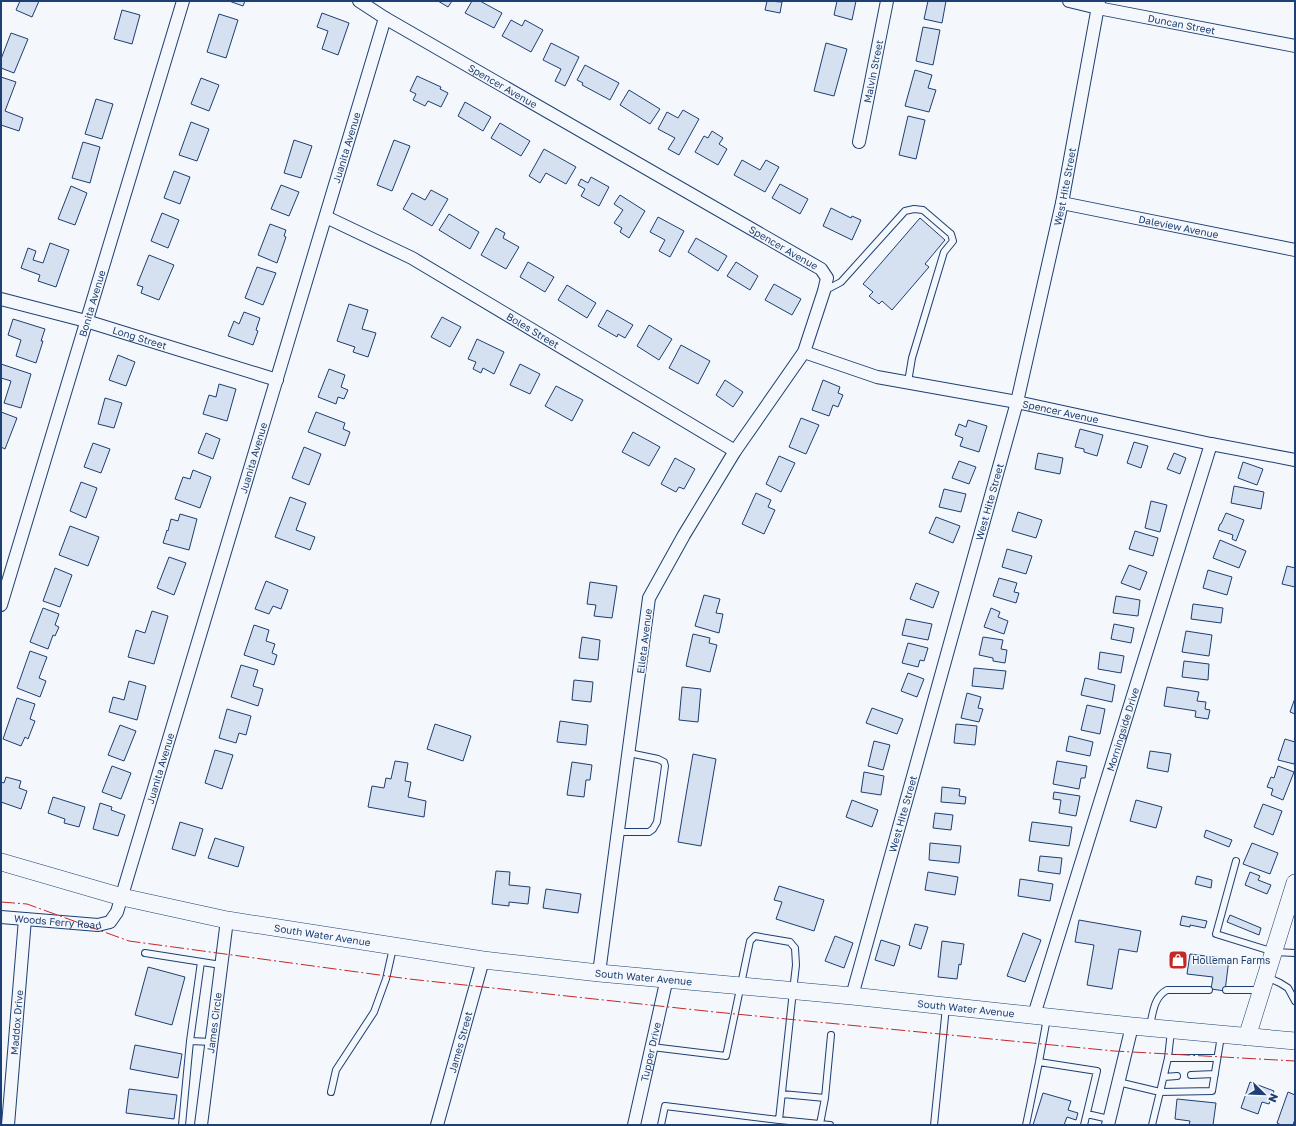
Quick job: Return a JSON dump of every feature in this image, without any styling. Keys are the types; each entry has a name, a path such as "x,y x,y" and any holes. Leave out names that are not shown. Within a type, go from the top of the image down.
{"main road":[{"name":"South Water Avenue","path":"1,862 122,897 227,920 483,960 599,973 852,996 1132,1026 1295,1041"},
{"path":"1247,1037 1295,883"}],"street":[{"name":"Bonita Avenue","path":"1,605 183,1"},
{"name":"Spencer Avenue","path":"359,1 385,18 821,268 827,278 804,352 877,377 1017,402 1211,444 1295,460"},
{"name":"Malvin Street","path":"859,142 887,1"},
{"name":"Duncan Street","path":"1069,1 1099,4 1295,46"},
{"name":"West Hite Street","path":"852,996 1017,402 1062,203 1099,4"},
{"name":"Juanita Avenue","path":"122,897 385,18"},
{"name":"Daleview Avenue","path":"1062,203 1295,250"},
{"name":"Boles Street","path":"326,217 412,258 735,451"},
{"name":"Long Street","path":"1,299 86,321 277,380"},
{"name":"Elleta Avenue","path":"599,973 649,598 684,535 735,451 804,352"},
{"name":"Morningside Drive","path":"1041,1016 1211,444"},
{"name":"Woods Ferry Road","path":"1,917 98,925 110,922 117,912 122,897"},
{"name":"Maddox Drive","path":"8,1125 25,919"},
{"name":"James Circle","path":"201,1125 227,920"},
{"name":"James Street","path":"437,1125 483,960"},
{"name":"Tupper Drive","path":"634,1125 667,978"},
{"path":"1108,1122 1132,1026"}],"lane":[{"path":"824,291 841,282 905,211 914,209 923,210 951,234 952,241 944,252 912,358 908,382"},
{"path":"618,832 649,832 654,829 657,822 664,773 664,762 661,760 629,753"},
{"path":"1236,862 1216,934 1274,952 1295,953"},
{"path":"652,1047 726,1056 750,941 755,936 790,942 795,948 796,966 779,1120"},
{"path":"331,1092 336,1070 374,1012 386,979 393,946"},
{"path":"145,953 221,965"},
{"path":"182,1125 190,1041 201,962"},
{"path":"1226,990 1264,983 1280,983 1288,988 1295,1000"},
{"path":"1150,1027 1154,1006 1162,993 1167,990 1210,990"},
{"path":"934,1125 946,1006"},
{"path":"1026,1125 1040,1062 1041,1016"},
{"path":"1152,1125 1168,1058 1171,1029"},
{"path":"1118,1082 1160,1092 1212,1091 1221,1034"},
{"path":"820,1124 831,1035"},
{"path":"190,1041 212,1042"},
{"path":"1168,1058 1217,1058"},
{"path":"1040,1062 1096,1071 1084,1125"},
{"path":"1191,1075 1215,1074"},
{"path":"1164,1077 1177,1076"},
{"path":"782,1094 824,1098"},
{"path":"661,1125 665,1106 830,1125"},
{"path":"1087,1114 1108,1122"}],"building":[{"path":"20,1 39,1 32,17 16,10"},
{"path":"229,1 245,1 243,6"},
{"path":"438,1 452,1 448,7"},
{"path":"472,1 480,1 502,13 494,28 465,13"},
{"path":"767,1 782,2 780,13 765,10"},
{"path":"837,1 856,1 852,20 834,15"},
{"path":"928,1 946,1 942,23 924,19"},
{"path":"122,10 140,15 132,44 114,39"},
{"path":"322,13 349,23 338,55 322,49 328,31 317,27"},
{"path":"219,14 238,20 226,58 207,52"},
{"path":"511,20 522,26 525,20 543,30 531,52 502,36"},
{"path":"923,27 940,30 933,65 916,61"},
{"path":"11,33 28,39 14,73 1,68 1,59"},
{"path":"551,43 579,57 565,86 555,81 561,69 543,60"},
{"path":"826,43 847,49 834,96 814,91"},
{"path":"585,65 619,83 610,100 582,85 583,83 577,80"},
{"path":"915,70 932,75 928,88 936,90 929,112 905,106"},
{"path":"417,76 441,87 440,89 448,93 441,107 428,101 425,106 413,100 416,94 410,91"},
{"path":"1,77 16,82 5,111 23,118 19,131 1,125"},
{"path":"201,78 219,85 209,111 191,104"},
{"path":"629,90 660,109 650,124 620,105"},
{"path":"96,99 113,104 102,139 85,134"},
{"path":"465,102 491,117 483,131 458,116"},
{"path":"683,110 699,119 679,155 668,149 675,138 658,129 667,112 678,118"},
{"path":"908,116 925,120 916,159 899,155"},
{"path":"191,122 209,129 197,161 179,155"},
{"path":"500,123 530,141 521,156 491,138"},
{"path":"712,131 723,138 719,144 727,149 718,165 695,152 704,136 708,138"},
{"path":"294,140 312,146 301,178 284,173"},
{"path":"394,140 410,146 392,191 377,185"},
{"path":"83,142 100,147 90,183 72,178"},
{"path":"544,149 576,167 566,184 546,173 540,183 529,176"},
{"path":"742,160 760,170 766,160 779,167 765,192 734,175"},
{"path":"174,171 190,177 180,204 164,198"},
{"path":"591,177 609,187 599,206 581,196 585,189 578,185 581,179 588,183"},
{"path":"780,184 808,199 800,214 772,198"},
{"path":"281,185 299,192 289,216 271,209"},
{"path":"71,186 87,193 75,225 58,219"},
{"path":"431,190 448,199 432,226 403,209 412,193 425,200"},
{"path":"620,195 645,211 629,238 620,232 622,228 614,223 623,210 614,204"},
{"path":"831,208 851,218 852,216 861,220 852,240 823,226"},
{"path":"162,213 179,220 168,248 151,241"},
{"path":"449,214 479,232 470,249 439,230"},
{"path":"658,217 684,231 670,257 659,251 665,240 650,232"},
{"path":"920,218 945,240 925,264 929,267 892,310 882,301 879,304 869,296 873,292 863,284"},
{"path":"270,224 286,230 284,236 286,237 277,263 258,255"},
{"path":"496,228 505,233 503,238 519,247 506,269 481,255"},
{"path":"696,238 727,256 718,271 688,252"},
{"path":"50,243 69,250 56,287 38,281 40,275 21,268 28,248 36,251 33,260 43,263"},
{"path":"149,255 174,265 159,300 141,293 143,287 137,285"},
{"path":"528,262 554,277 545,292 520,277"},
{"path":"736,262 758,276 750,290 727,276"},
{"path":"257,267 276,273 263,305 245,298"},
{"path":"774,284 801,299 792,315 765,300"},
{"path":"567,285 596,303 587,318 558,300"},
{"path":"349,304 368,310 362,329 376,333 368,357 353,352 355,347 337,341"},
{"path":"607,310 633,325 625,338 618,334 617,337 598,326"},
{"path":"244,312 260,318 256,330 258,331 253,345 228,336 234,321 239,324"},
{"path":"442,317 461,327 450,347 431,337"},
{"path":"13,319 45,329 36,363 16,356 21,340 8,335"},
{"path":"649,325 672,339 659,360 637,346"},
{"path":"477,339 504,352 494,374 483,368 481,373 473,369 476,362 468,359"},
{"path":"681,345 710,361 698,384 669,368"},
{"path":"118,355 135,362 126,386 109,380"},
{"path":"1,364 31,374 21,408 4,403 11,381 1,378"},
{"path":"520,364 540,374 530,394 510,385"},
{"path":"329,369 345,375 341,387 348,390 344,399 338,397 336,404 318,397"},
{"path":"725,380 743,392 733,407 716,395"},
{"path":"823,380 840,387 838,393 843,395 838,407 833,405 829,416 812,410"},
{"path":"219,384 236,389 227,421 203,414 209,395 216,397"},
{"path":"556,386 583,400 572,421 545,406"},
{"path":"105,398 122,403 114,428 98,424"},
{"path":"1,412 17,418 5,449 1,447"},
{"path":"316,412 345,423 343,429 350,432 345,446 308,432"},
{"path":"801,418 819,425 806,454 789,447"},
{"path":"968,420 987,426 979,452 960,446 963,438 955,435 959,424 966,427"},
{"path":"1080,429 1103,435 1097,456 1084,452 1084,449 1075,447"},
{"path":"633,432 660,447 649,466 622,452"},
{"path":"206,433 220,439 213,459 198,453"},
{"path":"1134,442 1148,446 1141,468 1127,463"},
{"path":"93,443 110,449 101,473 84,467"},
{"path":"304,447 321,454 309,485 292,478"},
{"path":"1038,453 1063,458 1060,474 1035,469"},
{"path":"1174,453 1186,458 1180,474 1167,469"},
{"path":"779,456 795,463 781,492 766,484"},
{"path":"675,458 695,469 684,489 679,487 676,492 661,484"},
{"path":"959,461 976,467 969,484 952,478"},
{"path":"1243,462 1263,469 1257,485 1238,478"},
{"path":"193,470 211,477 200,508 175,499 183,477 190,479"},
{"path":"81,482 97,488 86,518 70,511"},
{"path":"1234,486 1264,492 1261,509 1231,503"},
{"path":"944,489 966,494 961,512 939,507"},
{"path":"756,493 771,500 768,507 775,510 764,534 742,524"},
{"path":"290,497 306,503 296,530 315,537 310,550 275,537"},
{"path":"1151,501 1167,505 1160,532 1145,528"},
{"path":"1018,512 1042,520 1036,538 1012,531"},
{"path":"1226,513 1244,520 1236,541 1232,539 1233,535 1218,530"},
{"path":"180,514 197,519 189,550 163,543 171,519 178,521"},
{"path":"936,517 960,526 953,543 929,533"},
{"path":"70,526 99,537 88,566 59,555"},
{"path":"1135,531 1158,538 1153,556 1129,549"},
{"path":"1220,540 1246,551 1239,568 1213,558"},
{"path":"1007,549 1032,556 1026,574 1002,567"},
{"path":"169,557 186,563 174,595 157,588"},
{"path":"1129,565 1147,572 1140,590 1121,583"},
{"path":"1287,566 1295,568 1295,587 1282,584"},
{"path":"55,568 72,575 60,607 43,601"},
{"path":"1208,570 1232,577 1227,595 1203,588"},
{"path":"999,578 1017,583 1014,592 1019,593 1016,603 993,596"},
{"path":"266,581 288,590 281,609 273,606 269,614 255,609"},
{"path":"590,582 617,586 612,618 594,616 596,605 587,604"},
{"path":"916,583 939,592 933,608 910,599"},
{"path":"704,595 720,599 716,613 723,614 719,633 695,626"},
{"path":"1116,596 1140,600 1138,616 1113,613"},
{"path":"1193,604 1223,608 1221,623 1191,619"},
{"path":"43,608 59,614 55,625 59,627 55,636 53,635 48,649 30,642"},
{"path":"991,608 1000,612 998,617 1008,621 1004,634 984,627"},
{"path":"152,611 168,616 154,664 128,657 136,630 145,633"},
{"path":"906,619 932,624 928,640 902,635"},
{"path":"1114,624 1134,628 1131,643 1111,639"},
{"path":"254,625 269,630 266,641 275,644 272,653 277,655 274,665 244,655"},
{"path":"1186,631 1212,635 1209,656 1182,652"},
{"path":"693,634 710,638 709,643 717,645 710,672 686,666"},
{"path":"582,637 600,640 598,660 579,658"},
{"path":"983,637 1003,640 1001,649 1007,650 1005,663 993,661 993,658 979,655"},
{"path":"908,643 928,648 924,661 920,660 918,667 902,663"},
{"path":"30,651 47,657 39,678 46,681 40,697 17,688"},
{"path":"1100,652 1124,656 1121,673 1098,669"},
{"path":"1184,661 1209,664 1208,680 1182,677"},
{"path":"241,665 258,670 253,686 263,689 258,706 231,697"},
{"path":"974,668 1006,671 1003,689 972,686"},
{"path":"908,673 924,679 917,697 901,691"},
{"path":"1085,678 1115,685 1112,702 1081,695"},
{"path":"574,680 593,682 591,702 572,700"},
{"path":"129,681 146,686 137,720 109,712 113,697 124,700"},
{"path":"682,687 701,689 698,722 679,720"},
{"path":"1167,687 1199,692 1197,701 1206,702 1205,709 1210,710 1208,719 1195,717 1196,711 1164,706"},
{"path":"967,693 981,697 978,708 983,709 979,722 961,718"},
{"path":"17,698 35,704 30,719 35,721 28,739 25,737 21,746 3,739"},
{"path":"1295,698 1295,714 1290,712"},
{"path":"1087,705 1105,709 1100,734 1081,730"},
{"path":"872,708 903,719 897,734 866,723"},
{"path":"227,709 251,716 246,735 239,733 236,743 219,738"},
{"path":"560,721 588,725 586,745 557,742"},
{"path":"435,724 471,736 463,761 427,749"},
{"path":"956,724 977,726 975,745 954,743"},
{"path":"120,725 136,731 124,761 108,755"},
{"path":"1069,736 1093,742 1090,756 1066,751"},
{"path":"1285,739 1295,742 1294,764 1278,760"},
{"path":"874,741 890,745 883,770 868,766"},
{"path":"215,750 233,755 222,789 205,783"},
{"path":"1150,751 1171,754 1168,772 1147,768"},
{"path":"693,754 716,759 701,846 678,842"},
{"path":"395,761 408,763 405,781 411,782 408,797 426,801 424,817 368,807 372,786 384,788 386,778 391,779"},
{"path":"1057,761 1087,766 1085,778 1081,778 1079,789 1053,784"},
{"path":"572,762 592,765 590,780 586,780 584,797 567,795"},
{"path":"112,766 131,773 121,799 102,792"},
{"path":"1278,766 1294,772 1283,800 1271,795 1273,789 1267,787 1271,777 1274,778"},
{"path":"864,772 884,776 881,795 861,792"},
{"path":"6,777 21,781 19,788 27,791 21,809 1,802 1,782 4,783"},
{"path":"942,787 960,789 959,796 966,797 965,804 941,802"},
{"path":"1054,792 1080,796 1076,816 1059,813 1061,800 1053,799"},
{"path":"53,797 85,807 79,827 64,823 65,819 48,813"},
{"path":"852,800 878,810 872,827 846,817"},
{"path":"1136,800 1162,807 1156,828 1130,821"},
{"path":"100,803 112,807 111,810 125,815 118,836 93,829"},
{"path":"1263,804 1282,811 1273,835 1254,827"},
{"path":"935,813 953,815 951,830 933,828"},
{"path":"180,822 203,829 195,856 172,849"},
{"path":"1032,822 1072,827 1069,846 1029,841"},
{"path":"1206,830 1232,840 1229,847 1204,837"},
{"path":"215,838 244,847 238,867 208,858"},
{"path":"930,843 961,846 959,863 929,860"},
{"path":"1252,843 1278,853 1270,874 1243,864"},
{"path":"1040,856 1062,858 1060,874 1038,871"},
{"path":"496,871 510,872 509,885 530,887 528,904 509,902 509,906 492,904"},
{"path":"928,872 958,877 955,895 925,890"},
{"path":"1250,872 1260,876 1258,880 1271,885 1267,894 1245,885"},
{"path":"1197,876 1212,880 1211,888 1195,884"},
{"path":"1020,879 1053,884 1050,901 1018,896"},
{"path":"779,886 824,900 814,931 776,919 782,902 774,900"},
{"path":"546,889 581,894 578,913 543,908"},
{"path":"1230,915 1261,928 1259,935 1227,922"},
{"path":"1182,916 1207,921 1205,928 1180,925"},
{"path":"1079,920 1141,931 1137,952 1119,949 1112,989 1087,985 1094,945 1075,942"},
{"path":"915,924 928,927 921,949 909,945"},
{"path":"1023,933 1041,940 1025,982 1007,976"},
{"path":"835,936 853,943 844,968 825,961"},
{"path":"881,940 900,946 894,966 875,960"},
{"path":"942,941 964,944 957,979 938,977"},
{"path":"1190,954 1229,959 1225,991 1211,989 1213,977 1187,974"},
{"path":"148,967 185,977 172,1025 135,1015"},
{"path":"135,1045 182,1054 178,1078 130,1069"},
{"path":"1250,1082 1274,1091 1269,1104 1262,1102 1258,1114 1241,1108"},
{"path":"129,1089 177,1095 174,1119 126,1113"},
{"path":"1288,1092 1295,1095 1295,1119 1293,1125 1281,1125 1277,1123"},
{"path":"1043,1093 1071,1101 1068,1110 1078,1113 1076,1120 1067,1117 1064,1125 1033,1125"},
{"path":"1177,1099 1216,1103 1213,1125 1189,1125 1190,1121 1175,1119"}],"power":[{"path":"1,902 27,904 129,941 409,979 715,1012 1114,1051 1295,1061"}],"place":[{"name":"Holleman Farms","path":"1178,960"}]}
